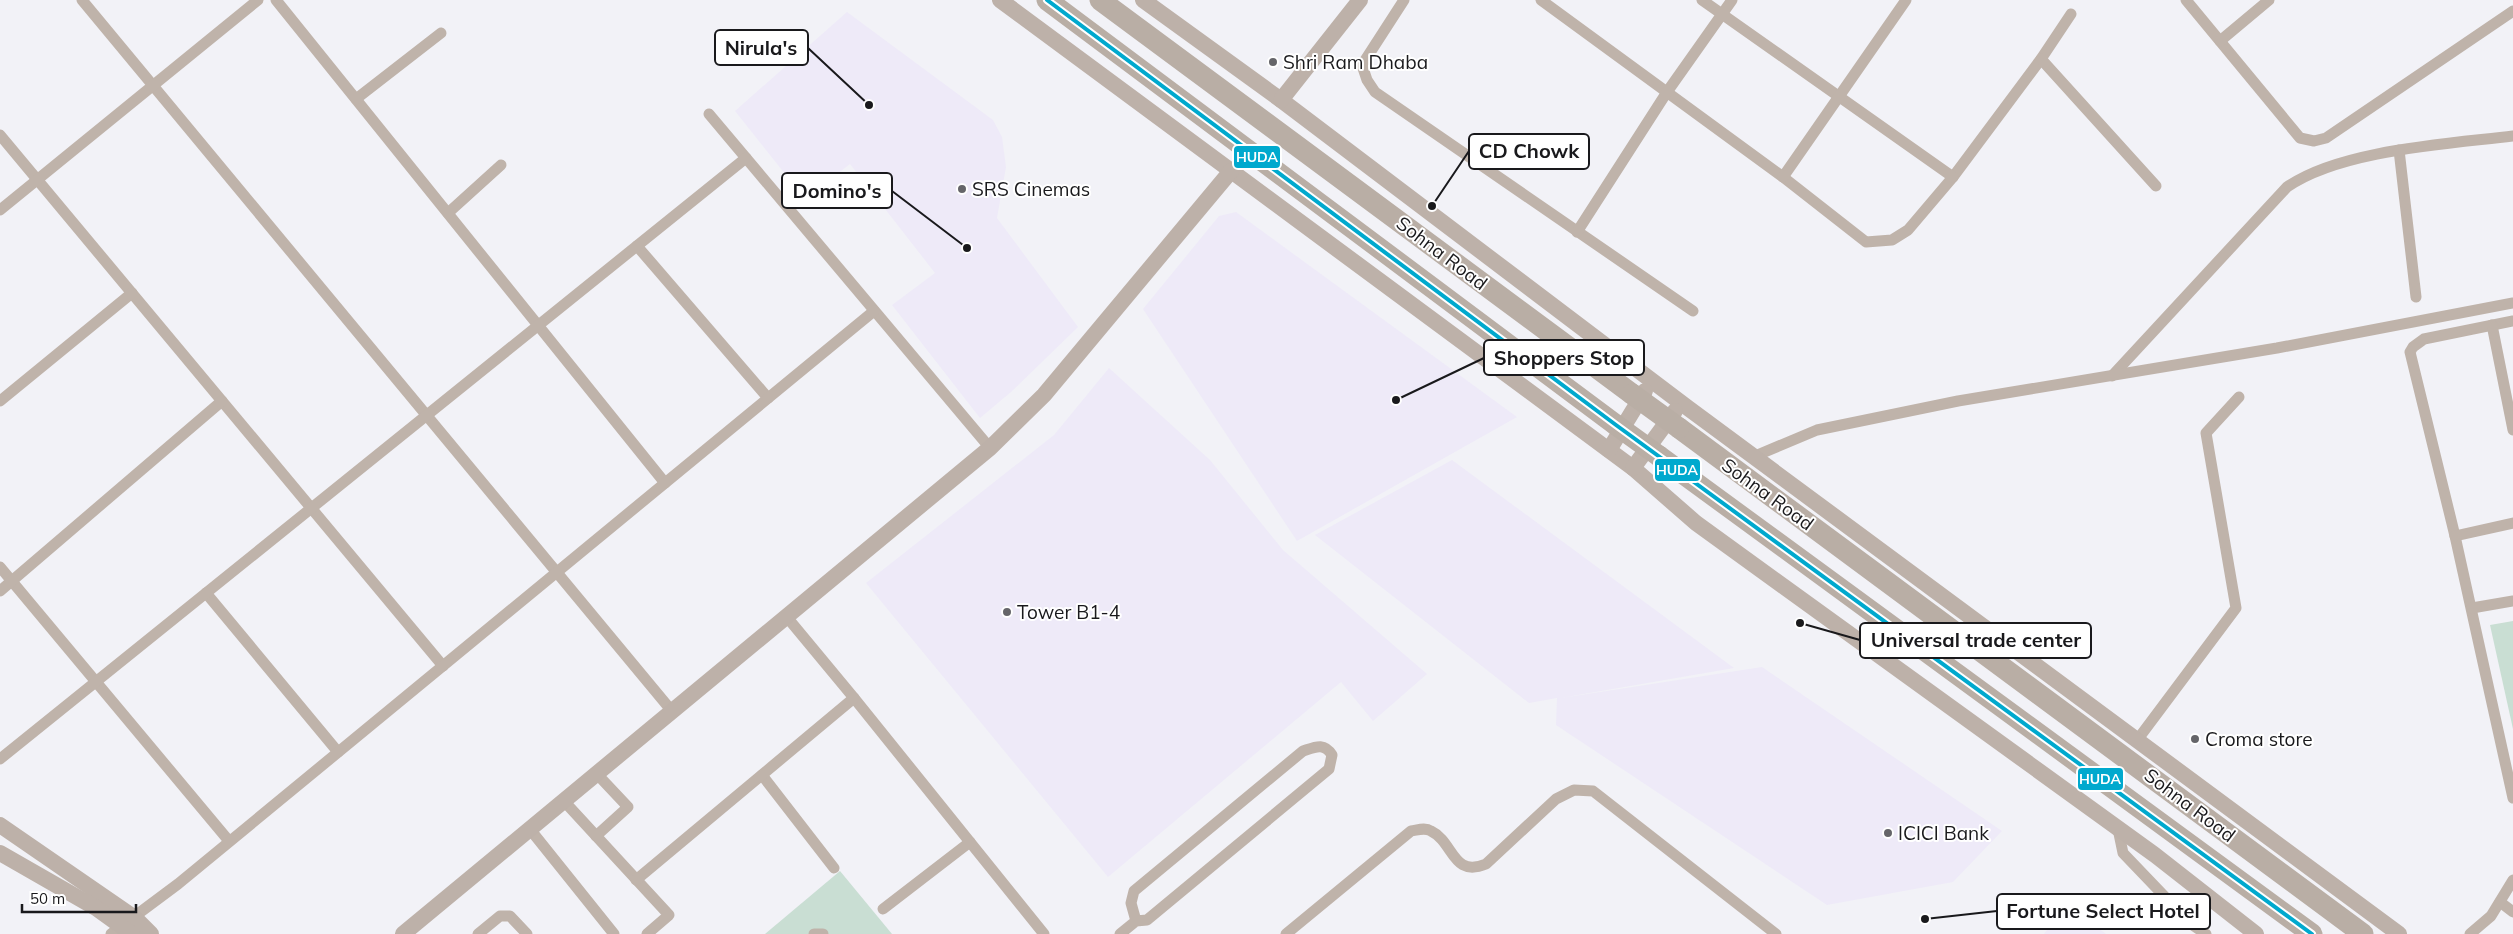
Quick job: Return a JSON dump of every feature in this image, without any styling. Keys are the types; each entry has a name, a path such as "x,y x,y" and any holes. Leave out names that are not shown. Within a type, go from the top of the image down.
{"highway":[{"name":"Sohna Road","path":"1047,0 1616,426 2312,934"},
{"name":"Sohna Road","path":"1100,0 2363,934"}],"main road":[{"path":"1000,0 1633,468 1696,523 2118,829 2256,934"},
{"path":"1143,0 1281,100 1681,403 2138,739 2399,934"},
{"path":"1281,100 1360,0"},
{"path":"403,934 671,710 990,448 1044,395 1231,170"},
{"path":"1609,450 1652,381"},
{"path":"1633,468 1681,403"},
{"path":"0,825 125,928"},
{"path":"0,853 96,908 125,928 151,934"}],"street":[{"path":"82,0 671,710"},
{"path":"0,210 258,0"},
{"path":"276,0 665,483"},
{"path":"1404,0 1362,65 1367,80 1375,92 1693,310"},
{"path":"1541,0 1783,177 1866,242 1892,240 1908,230 1953,177 2041,59 2071,14"},
{"path":"1702,0 1838,98 1953,177"},
{"path":"1577,232 1667,92 1732,0"},
{"path":"1783,177 1906,0"},
{"path":"2186,0 2300,138 2314,141 2326,138 2513,11"},
{"path":"2220,41 2268,0"},
{"path":"2510,0 2513,3"},
{"path":"356,99 441,33"},
{"path":"2041,59 2156,186"},
{"path":"709,114 990,448"},
{"path":"0,135 443,666"},
{"path":"2112,376 2286,187 2302,176 2321,168 2399,150 2513,136"},
{"path":"2399,150 2416,297"},
{"path":"0,759 746,158"},
{"path":"448,213 501,165"},
{"path":"637,246 768,398"},
{"path":"0,401 132,293"},
{"path":"1755,456 1817,430 1958,401 2296,344 2513,303"},
{"path":"125,928 874,311"},
{"path":"2512,792 2472,608 2410,352 2413,347 2424,339 2513,321"},
{"path":"2492,325 2509,388 2513,430"},
{"path":"2138,739 2236,608 2206,434 2239,397"},
{"path":"0,591 222,401"},
{"path":"2455,536 2513,523"},
{"path":"0,567 229,841"},
{"path":"206,593 338,752"},
{"path":"2472,608 2513,601"},
{"path":"786,616 1044,934"},
{"path":"636,880 854,698"},
{"path":"1120,934 1136,921 1147,920 1329,769 1332,754 1328,748 1321,745 1303,751 1134,891 1131,903 1136,921"},
{"path":"596,773 628,807 596,836"},
{"path":"762,775 834,868"},
{"path":"1286,934 1411,831 1424,829 1432,831 1463,866 1475,869 1486,864 1556,799 1574,790 1593,791 1776,934"},
{"path":"563,800 668,915 647,934"},
{"path":"529,828 614,934"},
{"path":"2118,829 2123,853 2191,924 2206,934"},
{"path":"883,909 970,842"},
{"path":"2470,934 2491,916 2513,880"},
{"path":"2500,902 2513,912"},
{"path":"478,934 500,916 510,916 527,934"},
{"path":"814,934 823,934"}],"shaded area":[{"path":"847,12 993,120 1002,137 1006,167 997,218 1078,327 1011,392 980,418 892,305 935,273 850,164 805,199 735,111"},
{"path":"1236,212 1517,417 1297,541 1143,309 1219,216"},
{"path":"1109,368 1210,460 1283,550 1427,674 1373,721 1341,682 1108,877 866,583 1054,435"},
{"path":"1452,460 1734,668 1561,698 1762,667 2002,831 1953,882 1827,905 1556,725 1557,698 1529,703 1315,535"},
{"path":"2066,904 2106,934 2044,934"}],"green space":[{"path":"2513,621 2513,729 2490,625"},
{"path":"840,871 892,934 765,934"}],"transit line":[{"name":"HUDA","path":"1047,0 1616,425 2312,934"}],"place":[{"name":"Shri Ram Dhaba","path":"1273,62"},
{"name":"Nirula's","path":"869,105"},
{"name":"SRS Cinemas","path":"962,189"},
{"name":"CD Chowk","path":"1432,206"},
{"name":"Domino's","path":"967,248"},
{"name":"Shoppers Stop","path":"1396,400"},
{"name":"Tower B1-4","path":"1007,612"},
{"name":"Universal trade center","path":"1800,623"},
{"name":"Croma store","path":"2195,739"},
{"name":"ICICI Bank","path":"1888,833"},
{"name":"Fortune Select Hotel","path":"1925,919"}]}
